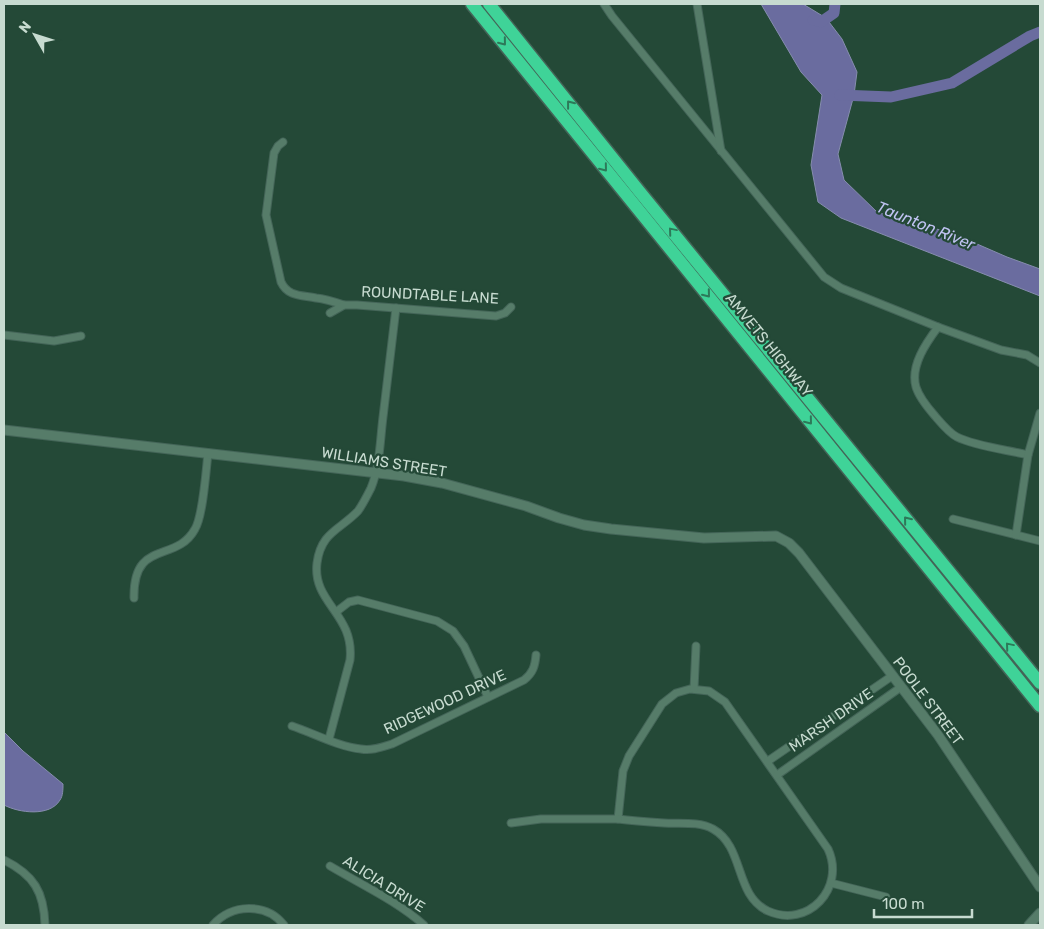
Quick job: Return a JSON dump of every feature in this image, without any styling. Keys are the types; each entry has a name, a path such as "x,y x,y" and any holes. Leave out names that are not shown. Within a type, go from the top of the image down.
{"highway":[{"name":"AMVETS HIGHWAY","path":"472,4 1040,706"},
{"name":"AMVETS HIGHWAY","path":"489,4 1040,684"}],"street":[{"path":"604,4 721,152 827,280 841,288 938,327 1001,350 1027,355 1040,363"},
{"path":"697,4 721,152"},
{"name":"ROUNDTABLE LANE","path":"283,142 274,152 266,215 281,282 283,287 292,294 344,305 496,316 505,313 511,307"},
{"name":"ROUNDTABLE LANE","path":"330,314 344,305"},
{"path":"329,739 350,660 351,648 350,638 345,626 319,586 316,567 319,553 329,535 353,516 362,505 377,472 396,308"},
{"path":"938,327 922,352 916,369 916,386 925,402 942,423 958,438 1028,455"},
{"path":"4,335 54,341 81,336"},
{"path":"1016,535 1028,455 1040,413"},
{"name":"WILLIAMS STREET","path":"4,430 377,472 442,483 598,528 704,538 776,536 785,539"},
{"path":"134,598 134,582 140,567 153,555 179,545 195,530 199,518 208,453"},
{"path":"953,519 1040,541"},
{"name":"POOLE STREET","path":"785,539 799,553 938,735 1040,887"},
{"path":"336,612 348,602 358,600 446,625 464,646 488,697"},
{"path":"694,689 696,646"},
{"name":"RIDGEWOOD DRIVE","path":"292,726 360,749 381,748 527,677 535,667 536,655"},
{"name":"MARSH DRIVE","path":"768,762 892,676"},
{"name":"MARSH DRIVE","path":"777,775 901,687"},
{"path":"511,823 541,819 618,819 705,826 715,830 724,837 732,849 751,898 761,907 773,913 791,915 809,910 823,899 831,883 833,865 828,848 726,702 709,691 694,689 676,693 665,701 629,756 623,771 618,819"},
{"path":"4,860 21,870 35,884 44,905 45,925"},
{"name":"ALICIA DRIVE","path":"330,866 409,912 424,925"},
{"path":"831,883 886,897"},
{"path":"213,925 233,910 247,909 268,912 284,925"},
{"path":"1029,925 1040,913"}],"water":[{"path":"761,4 803,4 826,18 842,39 857,72 854,95 838,154 844,180 877,212 954,234 1040,269 1040,296 841,218 818,202 811,165 822,95 801,72"},
{"path":"4,732 23,751 63,784 62,797 49,809 34,812 18,810 4,805"}],"waterway":[{"path":"813,20 821,22 834,13 835,4"},
{"path":"840,95 891,97 952,83 1030,36 1040,32"}],"water label":[{"name":"Taunton River","path":"926,225"}]}
